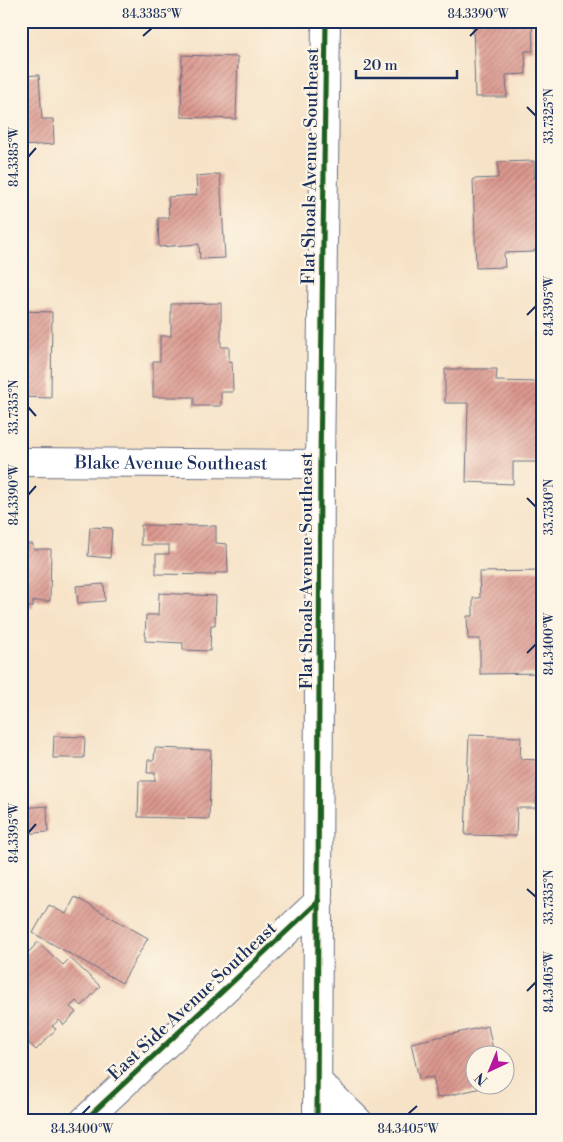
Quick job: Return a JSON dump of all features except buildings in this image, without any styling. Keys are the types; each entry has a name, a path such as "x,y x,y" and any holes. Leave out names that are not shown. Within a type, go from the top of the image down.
{"street":[{"name":"Flat Shoals Avenue Southeast","path":"317,1121 320,464 326,21"},
{"name":"Blake Avenue Southeast","path":"21,462 320,464"},
{"name":"East Side Avenue Southeast","path":"84,1121 319,901"},
{"path":"318,1082 358,1121"}],"cycle path":[{"path":"317,1121 320,464 326,21"},
{"path":"84,1121 319,901"}]}
